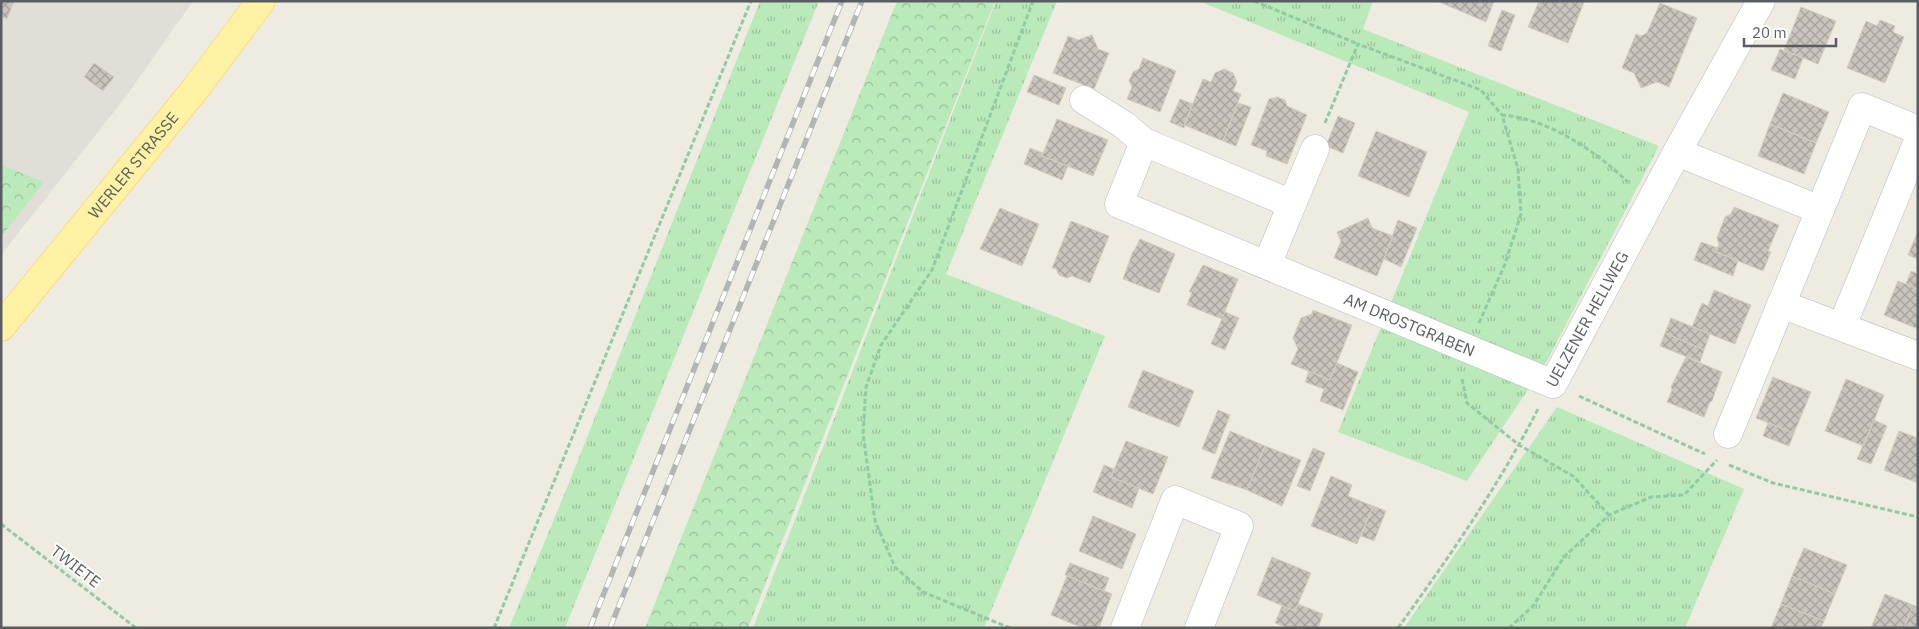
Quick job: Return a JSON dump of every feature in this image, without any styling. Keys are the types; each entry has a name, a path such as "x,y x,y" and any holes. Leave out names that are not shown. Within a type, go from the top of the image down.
{"main road":[{"name":"WERLER STRASSE","path":"1,328 196,88 261,1"}],"street":[{"name":"UELZENER HELLWEG","path":"1552,384 1761,1"},
{"path":"1084,100 1124,125 1144,142 1292,204"},
{"path":"1728,434 1862,107 1918,130"},
{"path":"1842,326 1918,141"},
{"name":"AM DROSTGRABEN","path":"1144,142 1119,204 1552,384"},
{"path":"1266,265 1315,149"},
{"path":"1677,152 1820,210"},
{"path":"1781,304 1918,356"},
{"path":"1125,628 1174,500 1239,526 1199,628"}],"path":[{"path":"494,628 751,1"},
{"path":"1010,628 923,592 895,566 875,522 863,434 866,387 881,345 932,270 1033,1"},
{"path":"1254,1 1358,44 1481,90 1502,115 1518,170 1521,214 1505,264 1468,349 1462,378 1467,403 1520,445 1573,476 1608,515"},
{"path":"1315,149 1358,44"},
{"path":"1502,115 1521,116 1564,134 1613,168 1650,204"},
{"name":"UELZENER HELLWEG","path":"1398,628 1460,542 1520,445 1552,384"},
{"path":"1509,628 1532,606 1564,557 1608,515 1652,497 1684,495 1718,460"},
{"name":"TWIETE","path":"1,524 136,628"}],"shaded area":[{"path":"1,1 193,1 127,95 1,255"}],"green space":[{"path":"760,1 819,1 565,628 509,628 569,483"},
{"path":"897,1 995,1 748,628 645,628"},
{"path":"996,1 1057,1 946,274 1105,336 984,628 753,628"},
{"path":"1199,1 1373,1 1363,29 1659,146 1547,361 1467,481 1338,432 1469,112"},
{"path":"1,165 44,182 1,237"},
{"path":"1557,407 1744,489 1685,628 1404,628"}],"building":[{"path":"1,1 14,1 7,19 1,16"},
{"path":"1437,1 1494,1 1486,22"},
{"path":"1539,1 1584,2 1568,43 1528,27"},
{"path":"1660,3 1697,18 1669,87 1657,82 1641,88 1634,73 1622,68 1636,34 1641,36 1647,33"},
{"path":"1801,7 1836,21 1818,64 1784,50"},
{"path":"1502,10 1515,15 1501,51 1488,46"},
{"path":"1880,20 1895,26 1893,32 1904,37 1885,83 1847,68 1866,21 1877,26"},
{"path":"1092,35 1098,49 1109,53 1094,89 1053,73 1068,36 1078,40"},
{"path":"1780,49 1803,58 1795,79 1771,70"},
{"path":"1143,58 1176,71 1160,112 1127,99 1132,87 1129,81 1133,72 1139,69"},
{"path":"94,63 114,77 103,91 84,77"},
{"path":"1224,69 1233,73 1237,82 1233,91 1241,94 1223,141 1184,125 1203,79 1211,82 1215,73"},
{"path":"1034,75 1066,88 1059,105 1027,92"},
{"path":"1783,93 1829,112 1816,143 1770,124"},
{"path":"1277,97 1285,100 1287,106 1307,115 1287,164 1266,156 1267,151 1251,145 1269,99"},
{"path":"1180,99 1193,104 1184,128 1170,122"},
{"path":"1238,103 1251,107 1236,146 1223,141"},
{"path":"1338,116 1355,123 1343,153 1326,146"},
{"path":"1057,119 1108,140 1093,176 1042,156"},
{"path":"1770,124 1816,143 1804,174 1758,156"},
{"path":"1376,131 1427,152 1409,197 1358,176"},
{"path":"1030,148 1043,153 1042,156 1068,166 1062,180 1024,164"},
{"path":"1734,207 1779,225 1768,251 1771,252 1763,271 1716,252 1719,244 1717,238 1725,217 1731,214"},
{"path":"1000,208 1039,224 1022,266 980,249"},
{"path":"1368,218 1372,228 1393,236 1377,276 1334,258 1341,241 1337,232"},
{"path":"1398,220 1417,228 1401,267 1384,259"},
{"path":"1071,221 1109,236 1090,283 1072,276 1067,278 1059,275 1056,269 1052,268"},
{"path":"1918,231 1918,259 1908,255"},
{"path":"1140,239 1175,254 1159,293 1123,279 1133,251"},
{"path":"1701,242 1718,248 1716,252 1738,260 1733,276 1694,260"},
{"path":"1203,265 1238,279 1222,319 1187,305 1192,292 1189,292"},
{"path":"1911,271 1918,274 1918,289 1906,284"},
{"path":"1898,281 1918,289 1918,329 1884,315"},
{"path":"1714,290 1751,305 1735,344 1692,327 1702,303 1708,306"},
{"path":"1313,310 1352,325 1330,380 1291,364 1298,349 1293,338 1301,318 1312,314"},
{"path":"1225,312 1239,318 1225,350 1211,344"},
{"path":"1671,318 1710,334 1704,350 1665,333"},
{"path":"1665,333 1704,350 1700,362 1660,346"},
{"path":"1686,357 1722,372 1704,417 1667,402 1672,390 1671,387"},
{"path":"1337,363 1358,372 1343,410 1320,401 1324,389 1305,382 1309,371 1330,380"},
{"path":"1143,370 1194,391 1179,427 1128,407"},
{"path":"1773,377 1811,392 1794,433 1756,418"},
{"path":"1846,379 1884,395 1864,446 1825,431"},
{"path":"1218,410 1230,415 1215,454 1202,449"},
{"path":"1874,420 1887,426 1871,464 1857,459"},
{"path":"1768,423 1794,433 1789,446 1763,436"},
{"path":"1230,431 1265,446 1247,490 1211,478"},
{"path":"1899,431 1918,438 1918,483 1884,470"},
{"path":"1126,441 1168,457 1153,494 1111,477"},
{"path":"1265,446 1301,460 1282,506 1247,490"},
{"path":"1313,448 1325,453 1310,491 1297,486"},
{"path":"1104,465 1114,469 1111,477 1139,488 1132,508 1093,492"},
{"path":"1331,476 1352,485 1348,496 1373,506 1357,544 1311,526"},
{"path":"1373,506 1386,511 1374,541 1361,536"},
{"path":"1093,516 1136,534 1122,569 1079,551"},
{"path":"1804,548 1847,565 1835,594 1792,576"},
{"path":"1272,557 1311,573 1295,611 1257,595"},
{"path":"1070,563 1109,578 1104,591 1065,575"},
{"path":"1067,576 1112,594 1099,628 1083,628 1051,615"},
{"path":"1792,576 1835,594 1824,621 1781,604"},
{"path":"1885,594 1913,605 1904,628 1871,628"},
{"path":"1298,604 1323,614 1318,628 1288,628 1275,623 1282,606 1295,611"},
{"path":"1781,604 1824,621 1821,628 1771,628"},
{"path":"1913,605 1918,607 1918,628 1904,628"}],"railway":[{"path":"590,628 842,1"},
{"path":"610,628 862,1"}]}
